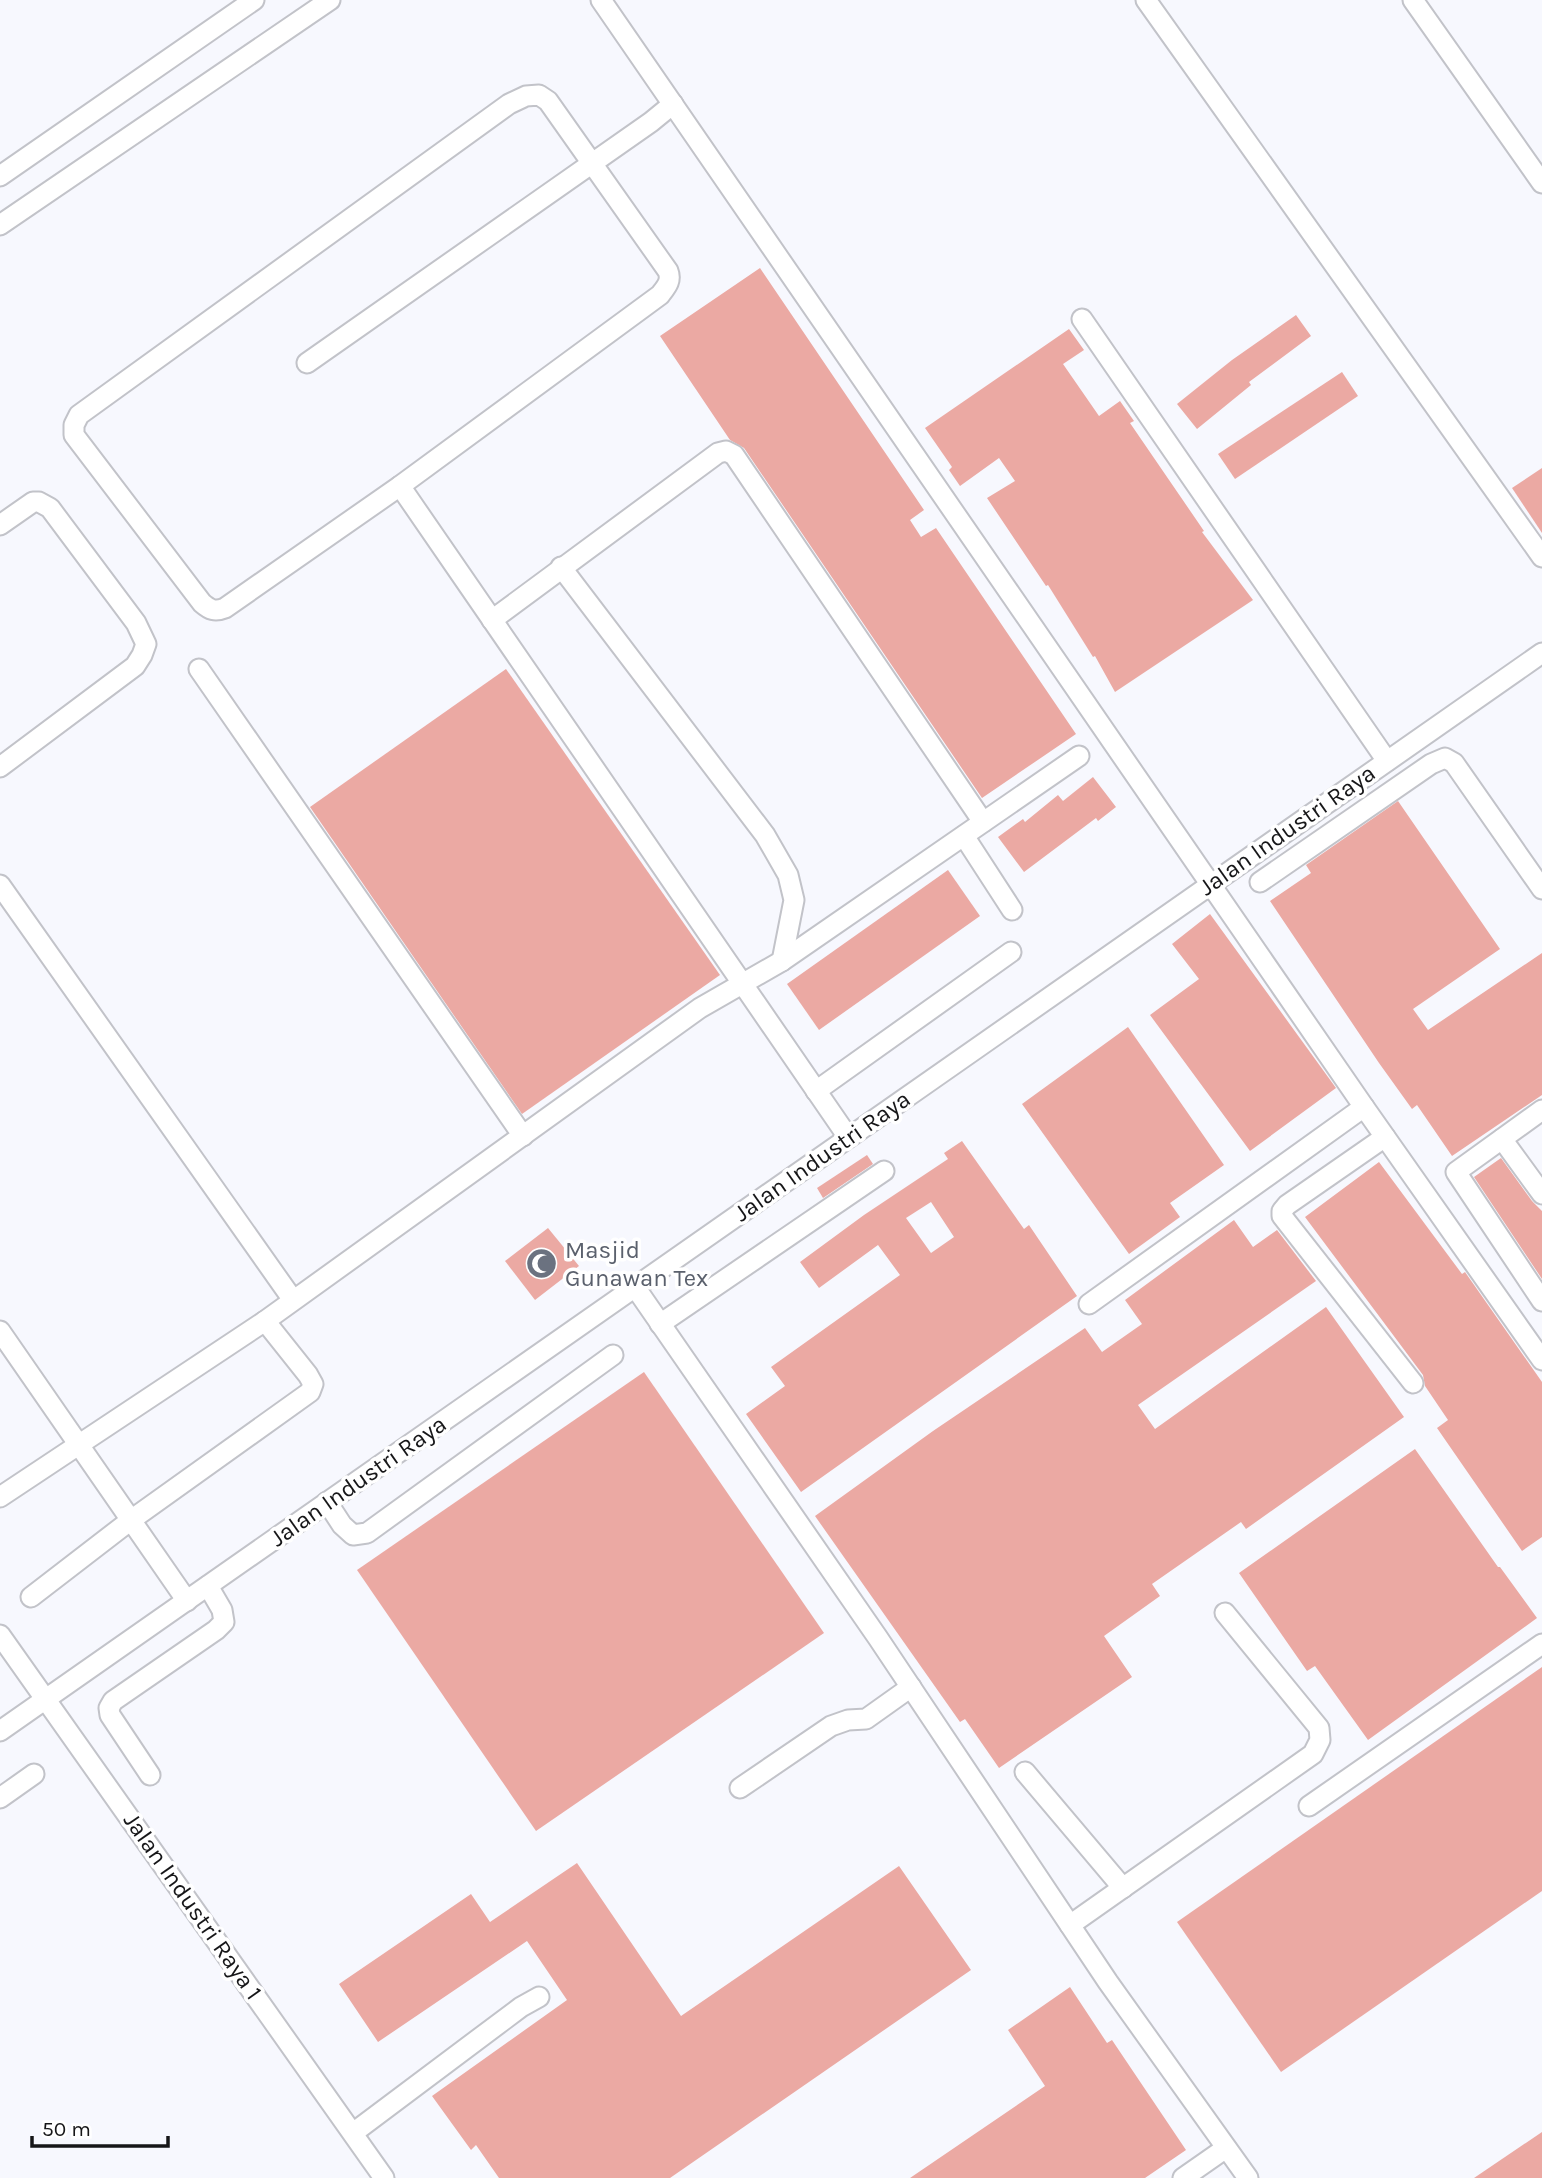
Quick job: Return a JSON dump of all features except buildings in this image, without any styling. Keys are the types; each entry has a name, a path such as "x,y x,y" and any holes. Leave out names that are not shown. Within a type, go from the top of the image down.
{"street":[{"path":"0,176 254,0"},
{"path":"0,225 330,0"},
{"path":"601,0 1364,1107 1542,1360"},
{"path":"1146,0 1542,556"},
{"path":"1413,0 1542,183"},
{"path":"538,95 548,101 668,271 668,284 660,295 400,486 217,611 202,603 74,435 74,425 79,415 509,104 526,96 538,95"},
{"path":"307,363 673,104"},
{"path":"1082,319 1387,761"},
{"path":"492,620 718,453 726,451 740,464 983,822"},
{"path":"400,486 848,1137"},
{"path":"0,525 33,502 50,508 136,623 146,644 135,666 0,767"},
{"path":"561,567 765,835 789,875 794,900 782,961"},
{"name":"Jalan Industri Raya","path":"0,1731 1542,653"},
{"path":"199,669 523,1136"},
{"path":"0,1497 265,1321 700,1008 782,961 1079,756"},
{"path":"1260,882 1431,764 1445,758 1454,762 1542,889"},
{"path":"964,836 1012,910"},
{"path":"0,885 293,1300"},
{"path":"816,1091 1011,952"},
{"path":"1088,1304 1364,1107"},
{"path":"1542,1110 1456,1172 1542,1301"},
{"path":"1385,1137 1287,1205 1282,1216 1413,1383"},
{"path":"1502,1139 1542,1194"},
{"path":"660,1324 884,1171"},
{"path":"635,1287 911,1687 1070,1925 1248,2178"},
{"path":"31,1597 131,1520 310,1392 313,1384 265,1321"},
{"path":"0,1331 187,1601"},
{"path":"327,1502 342,1525 353,1535 367,1533 612,1355"},
{"path":"150,1775 110,1715 109,1708 113,1701 224,1622 222,1610 208,1586"},
{"path":"1070,1925 1313,1754 1320,1740 1319,1728 1225,1613"},
{"name":"Jalan Industri Raya 1","path":"0,1635 384,2178"},
{"path":"1309,1806 1542,1644"},
{"path":"740,1788 831,1726 848,1720 866,1719 911,1687"},
{"path":"1025,1772 1123,1888"},
{"path":"0,1798 34,1774"},
{"path":"354,2133 521,2007 539,1997"},
{"path":"1192,2176 1226,2148"}],"place":[{"name":"Masjid Gunawan Tex","path":"542,1264"}]}
